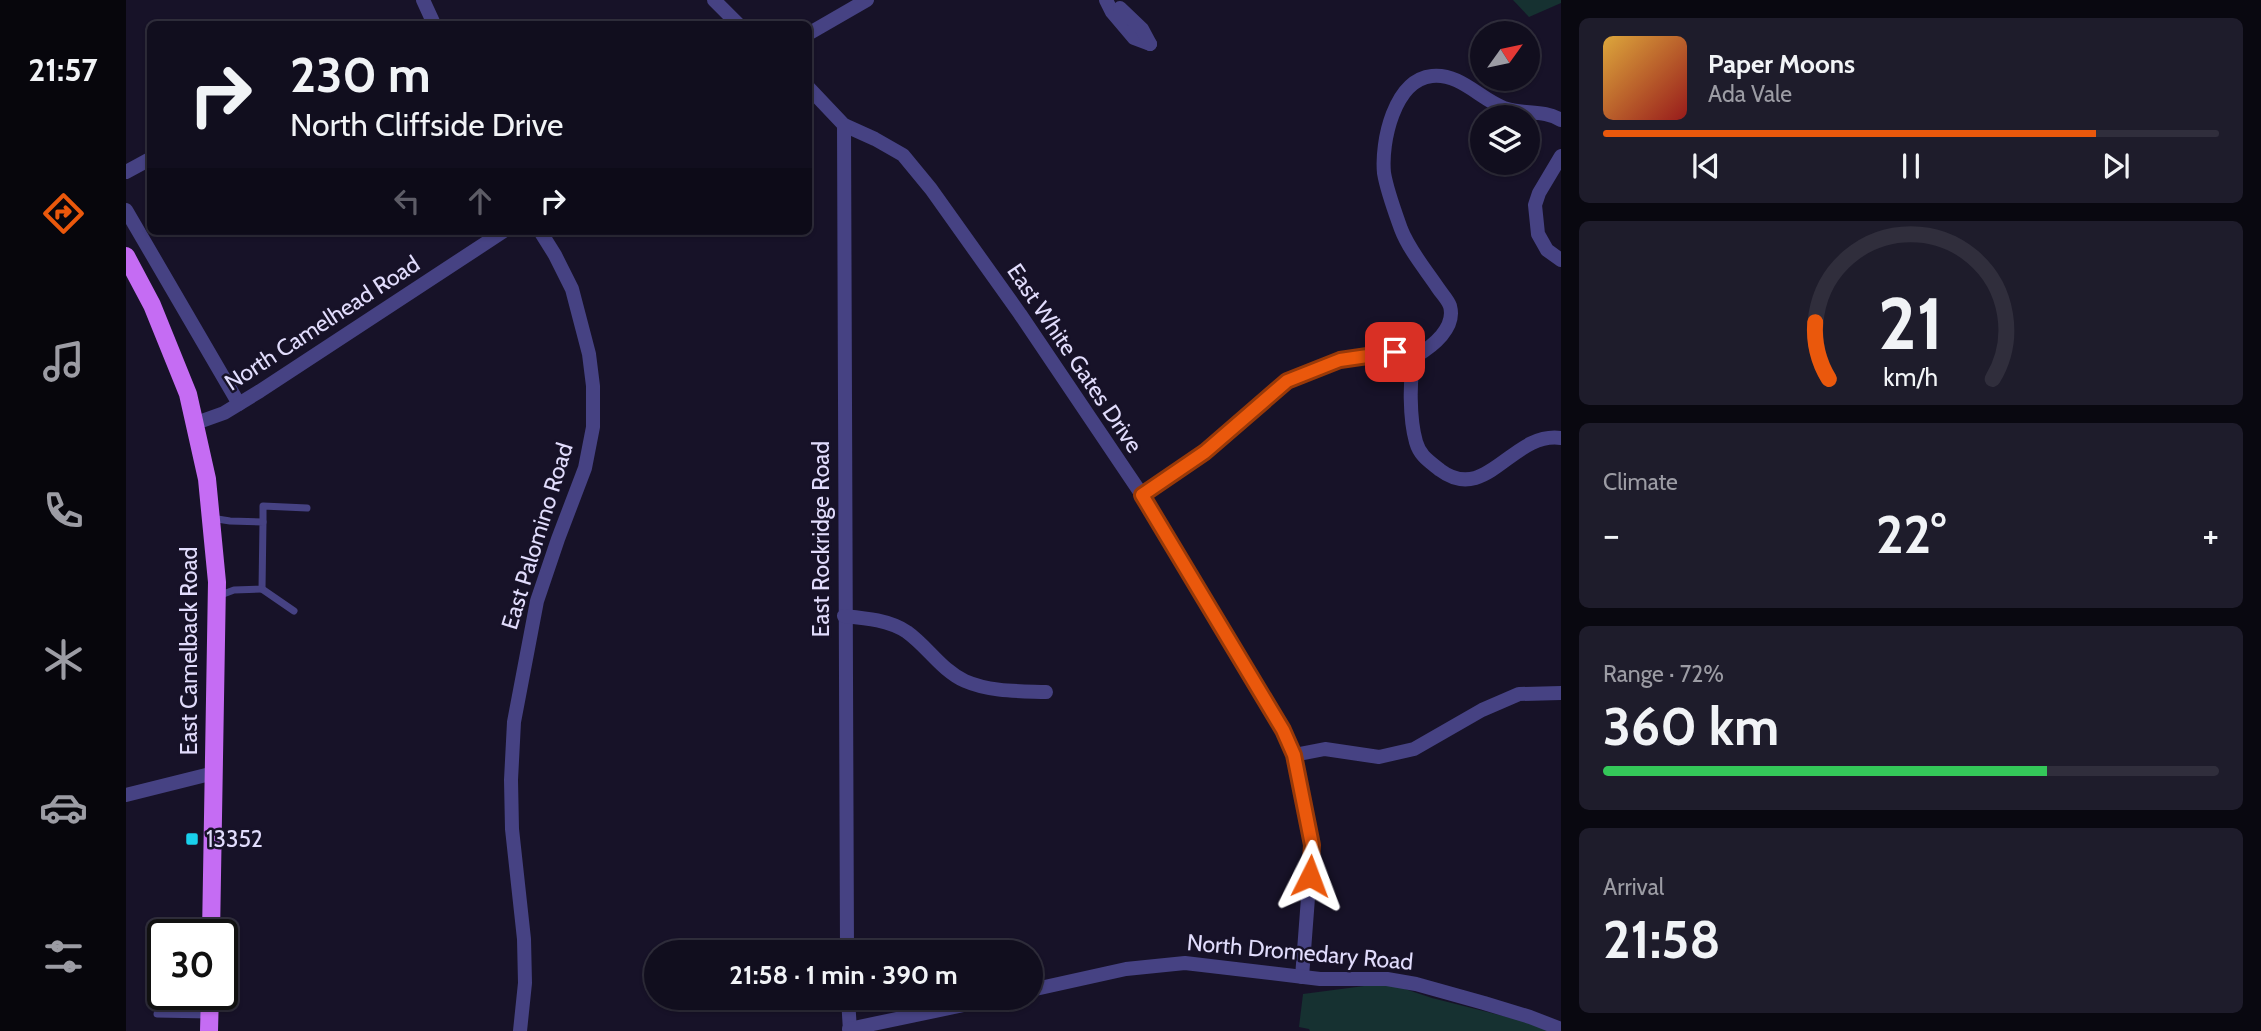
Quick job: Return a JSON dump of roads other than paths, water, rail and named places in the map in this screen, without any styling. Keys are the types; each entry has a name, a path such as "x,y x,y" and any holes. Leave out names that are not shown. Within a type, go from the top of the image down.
{"main road":[{"name":"East Camelback Road","path":"126,256 152,305 188,394 207,479 217,597 211,919"}],"street":[{"path":"423,0 434,21"},
{"path":"714,0 735,21"},
{"path":"812,32 867,0"},
{"path":"1106,0 1112,12 1134,38 1150,44 1142,29 1119,8 1115,0"},
{"path":"1561,120 1552,114 1513,112 1495,105 1453,78 1432,76 1419,80 1397,103 1386,132 1383,158 1385,176 1402,232 1450,305 1450,320 1445,329 1429,348 1416,356 1412,366 1410,411 1415,438 1423,457 1447,475 1460,479 1480,478 1531,442 1548,436 1561,438"},
{"name":"East White Gates Drive","path":"812,92 844,125 903,155 923,180 1020,314 1142,495 1283,730 1294,755 1312,845 1302,977"},
{"name":"East Rockridge Road","path":"844,125 847,940"},
{"path":"1561,156 1535,205 1538,234 1547,250 1561,260"},
{"path":"126,172 147,161"},
{"path":"126,209 239,404"},
{"name":"North Camelhead Road","path":"196,423 224,413 239,404 498,235"},
{"name":"East Palomino Road","path":"520,1031 525,983 524,939 512,830 514,722 537,601 585,468 593,427 593,386 589,354 572,289 542,235"},
{"path":"1142,495 1205,452 1287,381 1340,360 1395,352 1416,356"},
{"path":"844,616 894,625 908,633 950,673 968,682 1009,690 1046,692"},
{"path":"1294,755 1325,749 1379,757 1414,749 1482,710 1519,694 1561,693"},
{"path":"126,795 214,773"},
{"name":"North Dromedary Road","path":"1043,987 1126,969 1185,963 1320,979 1387,979 1416,984 1530,1017 1561,1029"},
{"path":"849,1010 850,1030 942,1010"}],"lane":[{"path":"262,589 263,506 307,508"},
{"path":"211,518 263,522"},
{"path":"217,597 234,590 262,589 294,611"},
{"path":"157,1014 209,1023"}],"place":[{"name":"13352","path":"192,839"}]}
